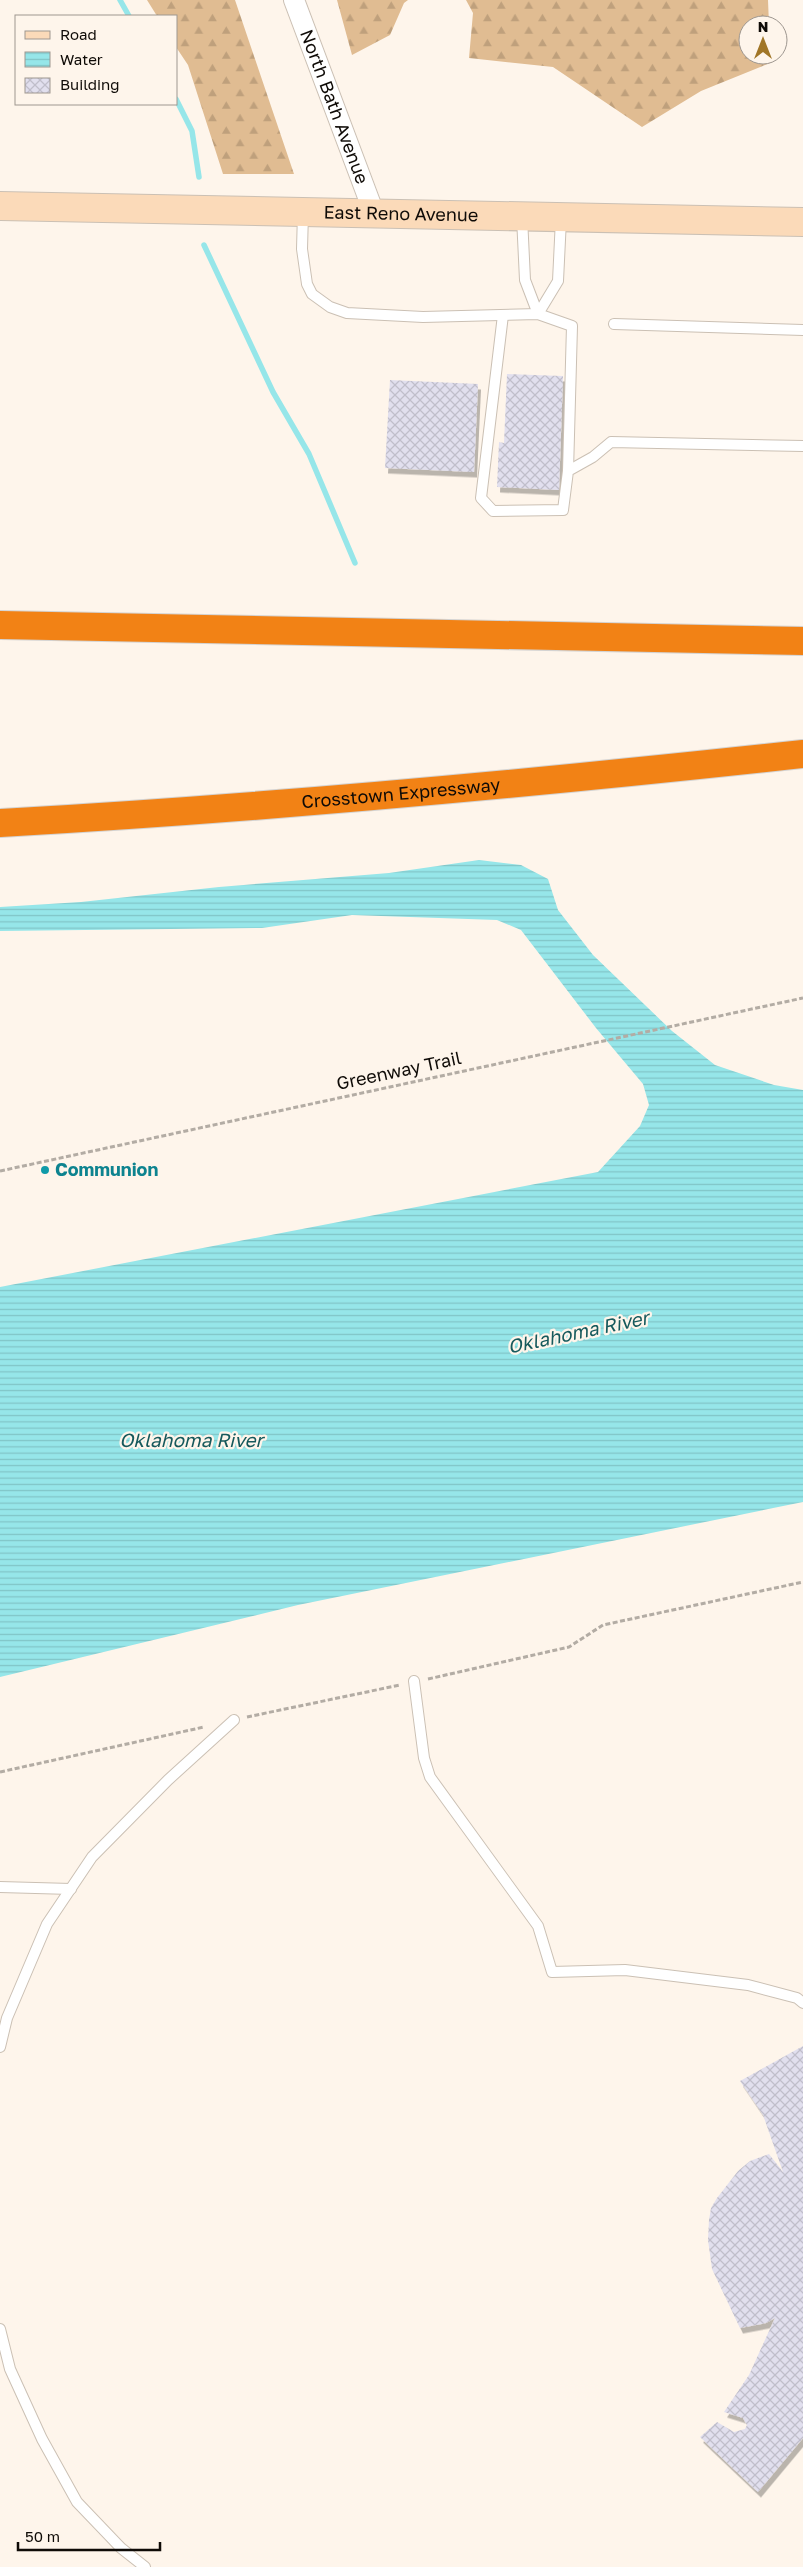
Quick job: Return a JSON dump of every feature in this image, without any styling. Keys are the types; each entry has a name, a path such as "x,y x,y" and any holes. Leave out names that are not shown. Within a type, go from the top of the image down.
{"highway":[{"path":"0,625 803,641"},
{"name":"Crosstown Expressway","path":"0,823 248,807 529,784 803,754"}],"main road":[{"name":"East Reno Avenue","path":"0,206 803,222"}],"street":[{"name":"North Bath Avenue","path":"294,0 374,213"}],"lane":[{"path":"303,212 302,249 307,284 312,294 330,307 347,313 423,317 538,314 572,326 568,471 563,510 493,511 481,498 500,316"},
{"path":"522,216 525,280 538,314"},
{"path":"538,314 558,281 561,217"},
{"path":"614,324 803,330"},
{"path":"568,471 592,457 612,442 803,446"},
{"path":"414,1681 424,1758 430,1777 538,1926 552,1972 625,1970 748,1985 796,1998 803,2003"},
{"path":"0,2047 7,2018 47,1924 92,1857 168,1780 234,1720"},
{"path":"0,1887 71,1889"},
{"path":"0,2329 10,2369 42,2439 78,2502 121,2548 145,2567"}],"path":[{"name":"Greenway Trail","path":"0,1171 803,998"}],"green space":[{"path":"147,0 235,0 294,174 223,174 188,65 178,50 178,15 156,15"},
{"path":"337,0 408,0 404,3 390,35 352,55"},
{"path":"466,0 768,0 769,15 738,15 738,65 765,65 701,91 642,127 553,67 469,58 473,13"}],"water":[{"name":"Oklahoma River","path":"479,860 521,865 548,879 558,910 593,955 672,1031 715,1065 774,1085 803,1090 803,1502 298,1605 0,1677 0,1287 598,1172 640,1126 649,1105 643,1084 596,1028 521,930 497,920 352,915 262,928 0,931 0,907 81,902 219,887 389,873"}],"building":[{"path":"507,374 563,376 559,490 497,487 499,442 504,443"},
{"path":"390,380 478,384 474,472 385,468"},
{"path":"803,2046 803,2438 758,2492 700,2437 717,2422 734,2432 745,2429 747,2425 743,2418 724,2412 749,2375 775,2318 766,2323 740,2328 712,2269 708,2240 709,2220 711,2208 717,2198 738,2171 750,2161 769,2154 783,2172 763,2115 740,2081"}],"waterway":[{"path":"120,0 128,15"},
{"path":"178,103 192,131 199,177"},
{"path":"204,245 273,392 309,454 355,563"}],"place":[{"name":"Communion","path":"45,1170"}]}
